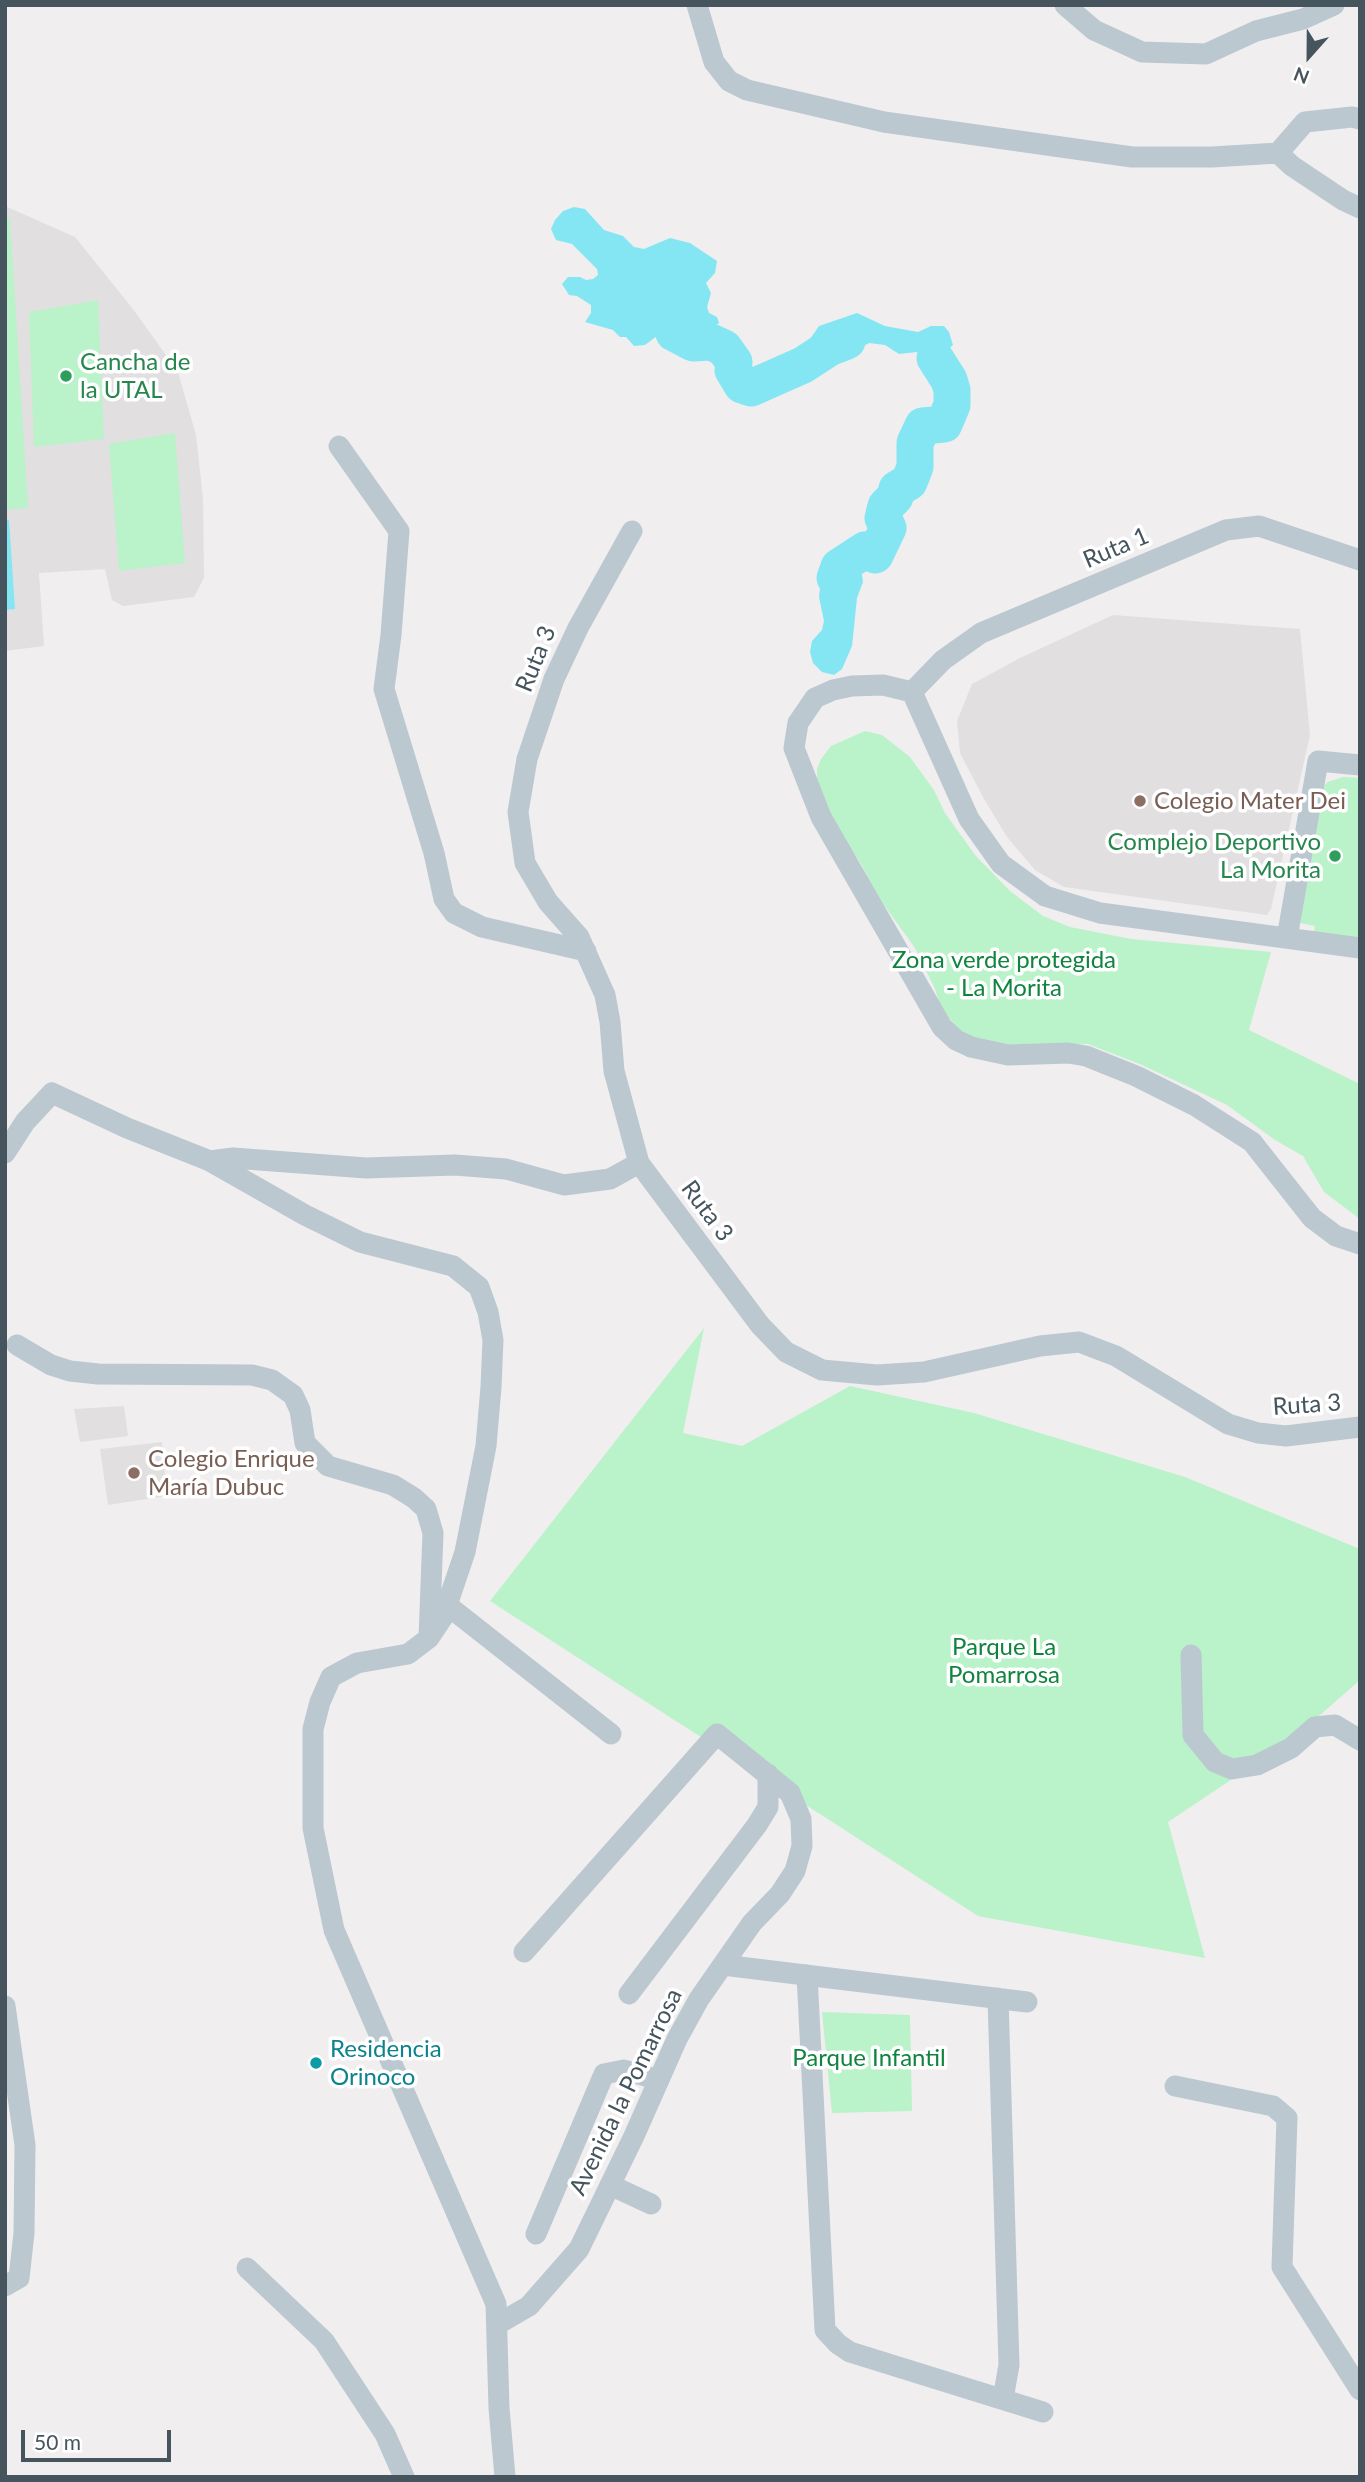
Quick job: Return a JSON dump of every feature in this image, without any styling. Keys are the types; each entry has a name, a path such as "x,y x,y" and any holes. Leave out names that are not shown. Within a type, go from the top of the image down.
{"street":[{"path":"697,5 714,62 729,81 747,90 884,122 1132,157 1212,158 1278,153 1305,122 1352,117 1360,119"},
{"path":"1065,5 1094,30 1142,52 1206,54 1256,32 1303,19 1334,5"},
{"path":"1278,153 1333,194 1360,208"},
{"path":"339,446 399,531 384,689 434,853 444,899 454,913 482,927 586,951"},
{"name":"Ruta 1","path":"912,692 943,660 981,633 1226,530 1259,526 1360,560"},
{"name":"Ruta 3","path":"632,531 578,628 554,679 527,759 518,812 525,863 548,902 579,937 605,995 614,1070 639,1163 760,1325 786,1352 822,1370 877,1375 924,1372 1040,1346 1079,1342 1116,1356 1228,1424 1258,1433 1286,1436 1360,1427"},
{"path":"1360,948 1100,913 1045,896 1001,864 969,819 912,692 883,685 833,690 815,698 798,723 794,748 821,817 942,1027 956,1040 971,1047 1008,1055 1068,1053 1086,1056 1136,1076 1194,1105 1252,1142 1312,1218 1336,1236 1360,1244"},
{"path":"1287,938 1318,761 1360,765"},
{"path":"5,1153 25,1122 52,1093 127,1128 210,1161 305,1216 360,1242 453,1266 479,1287 488,1312 493,1340 486,1446 465,1552 443,1617 429,1637 408,1654 357,1663 331,1678 320,1702 313,1729 313,1828 334,1930 496,2305 499,2408 505,2477"},
{"path":"210,1161 233,1158 366,1168 455,1164 506,1169 564,1185 610,1179 639,1163"},
{"path":"17,1345 51,1364 82,1373 230,1374 272,1380 293,1395 300,1410 305,1443 328,1466 393,1485 426,1509 433,1534 429,1637"},
{"path":"447,1605 611,1734"},
{"path":"1191,1656 1193,1735 1214,1762 1232,1769 1256,1765 1291,1748 1315,1727 1335,1725 1360,1740"},
{"path":"524,1952 717,1734 768,1774 768,1807 629,1993"},
{"name":"Avenida la Pomarrosa","path":"498,2324 529,2306 579,2249 688,2019 752,1923 780,1894 795,1871 802,1846 801,1819 790,1793 768,1774"},
{"path":"723,1965 1027,2001"},
{"path":"807,1975 825,2330 850,2353 1043,2412"},
{"path":"998,1998 1009,2365 1003,2399"},
{"path":"5,2006 25,2158 24,2233 19,2278 5,2286"},
{"path":"536,2234 604,2074 624,2070 659,2080"},
{"path":"1175,2086 1273,2106 1287,2118 1283,2267 1360,2390"},
{"path":"610,2185 651,2204"},
{"path":"247,2268 324,2340 385,2434 404,2477"}],"shaded area":[{"path":"5,206 75,237 133,309 178,372 196,435 203,499 204,578 194,597 123,606 112,600 105,569 39,573 44,646 5,651"},
{"path":"1113,615 1300,629 1310,735 1271,909 1267,915 1064,887 1035,870 1007,837 960,753 957,721 972,684 1020,658"},
{"path":"124,1406 128,1436 80,1442 74,1409"},
{"name":"Colegio Enrique María Dubuc","path":"162,1442 167,1496 108,1505 100,1449"}],"green space":[{"name":"Cancha de la UTAL","path":"5,218 10,218 28,508 5,510"},
{"name":"Cancha de la UTAL","path":"98,300 104,439 34,447 29,312"},
{"name":"Cancha de la UTAL","path":"175,433 185,563 119,571 109,444"},
{"name":"Zona verde protegida - La Morita","path":"865,731 882,735 910,757 975,855 1010,891 1043,916 1070,927 1131,939 1271,952 1249,1030 1360,1084 1360,1219 1324,1192 1303,1156 1275,1140 1227,1105 1142,1065 1088,1044 1007,1047 964,1035 941,1009 935,989 915,948 879,898 861,864 829,815 817,782 817,769 831,746"},
{"name":"Complejo Deportivo La Morita","path":"1343,777 1360,778 1360,948 1312,941 1315,926 1300,923 1321,788 1328,782"},
{"name":"Parque La Pomarrosa","path":"704,1328 683,1433 742,1446 850,1386 974,1413 1185,1477 1360,1549 1360,1680 1295,1737 1168,1822 1205,1958 978,1916 490,1601"},
{"name":"Parque Infantil","path":"822,2012 910,2015 912,2111 832,2113"}],"water":[{"path":"574,207 585,209 604,230 623,236 634,247 644,249 670,238 690,243 717,261 715,273 706,283 711,293 707,307 719,323 712,328 681,323 665,330 645,345 634,346 626,337 620,337 613,330 585,322 591,313 591,305 577,296 569,295 562,284 568,277 593,279 598,275 597,269 572,244 556,240 551,229 563,211"},
{"path":"857,313 885,326 918,332 931,326 944,326 953,345 943,354 943,359 964,381 959,403 946,403 942,396 943,386 931,370 928,354 899,354 885,345 869,343 817,366 803,365 808,342 819,326"},
{"path":"9,520 15,609 5,610 5,521"},
{"path":"865,550 875,555 861,568 863,582 857,598 852,646 842,669 834,675 822,672 813,663 810,652 812,641 822,630 824,621 819,597 822,570 837,556"}],"waterway":[{"path":"647,285 658,295 674,333 693,343 711,342 724,348 734,362 733,370 742,385 751,388 803,365 829,348 847,341"},
{"path":"835,578 839,567 865,550 875,555 888,528 883,518 886,506 895,497 897,489 909,482 915,467 915,443 923,426 944,424 952,405 952,390 935,358"}],"place":[{"name":"Cancha de la UTAL","path":"66,376"},
{"name":"Colegio Mater Dei","path":"1140,801"},
{"name":"Complejo Deportivo La Morita","path":"1335,856"},
{"name":"Colegio Enrique María Dubuc","path":"134,1473"},
{"name":"Residencia Orinoco","path":"316,2063"}]}
